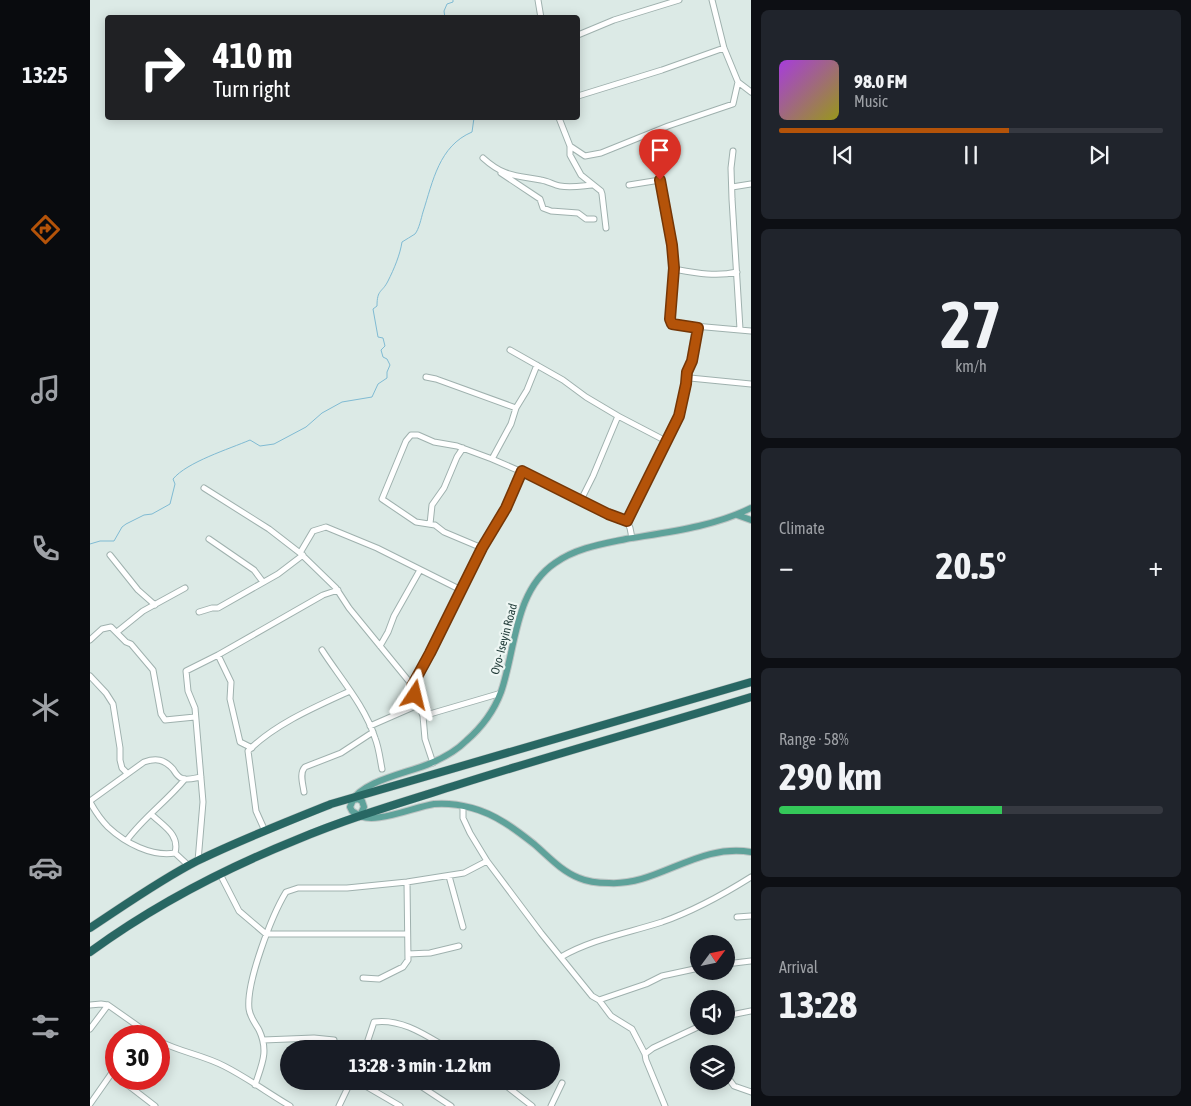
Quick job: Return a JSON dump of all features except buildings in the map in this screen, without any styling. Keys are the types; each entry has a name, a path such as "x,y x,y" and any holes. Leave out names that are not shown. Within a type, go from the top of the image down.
{"highway":[{"path":"90,952 110,937 191,889 361,806 751,682"},
{"path":"90,928 198,861 330,804 361,806 550,756 751,697"}],"main road":[{"name":"Oyo- Iseyin Road","path":"361,806 370,787 433,763 465,743 482,725 500,694 507,673 521,611 534,584 542,573 565,556 582,549 713,522 737,515 751,508"},
{"path":"737,515 751,520"},
{"path":"361,806 436,804 484,812 502,821 527,839 563,869 579,878 595,882 626,883 701,855 726,850 751,852"}],"street":[{"path":"538,0 540,15"},
{"path":"580,34 614,20 679,0"},
{"path":"712,0 724,48 738,82 751,92"},
{"path":"580,95 662,70 724,48"},
{"path":"570,146 585,156 601,153 732,104 738,82"},
{"path":"559,120 570,146 570,155 581,175 601,191 606,228"},
{"path":"654,132 674,268 670,322 672,324 698,328 751,331"},
{"path":"733,151 731,168 740,329"},
{"path":"483,158 512,182 540,199 543,208 551,211 578,213 586,219 594,219"},
{"path":"497,170 570,188 592,185"},
{"path":"629,185 660,180"},
{"path":"732,187 751,184"},
{"path":"674,268 698,274 737,272"},
{"path":"627,521 679,416 698,328"},
{"path":"510,350 538,365 618,416 666,441"},
{"path":"492,459 511,424 516,408 527,390 538,365"},
{"path":"426,377 516,408"},
{"path":"690,378 751,384"},
{"path":"581,500 618,416"},
{"path":"482,548 430,524 416,522 382,499 406,441 411,435 415,434 434,442 463,448 522,471 608,514 627,521 632,538"},
{"path":"430,524 432,505 444,488 457,457 463,448"},
{"path":"412,686 482,548 506,508 522,471"},
{"path":"204,488 269,529 301,554 338,590 349,608 412,686 423,716 425,739 433,763"},
{"path":"199,612 218,608 278,574 301,554 313,531 326,527 377,548 460,590"},
{"path":"209,539 254,570 263,582"},
{"path":"110,555 138,590 155,605"},
{"path":"380,646 394,616 420,570"},
{"path":"117,632 143,611 185,588"},
{"path":"198,861 202,821 201,777 195,708 188,692 186,671 218,655 323,595 338,590"},
{"path":"90,640 102,629 111,627 126,642 131,644 153,670 161,714 165,720 195,717"},
{"path":"322,650 359,703 373,732 382,769"},
{"path":"218,655 231,682 230,699 240,742 252,748"},
{"path":"90,676 113,704 120,760 122,768 127,773"},
{"path":"265,831 256,811 248,752 284,725 350,691"},
{"path":"423,716 498,694"},
{"path":"370,726 418,705"},
{"path":"304,792 301,775 305,767 341,753 373,732"},
{"path":"175,852 166,854 141,849 108,827 90,801 144,762 160,759 179,778 201,777"},
{"path":"127,840 138,825 185,779"},
{"path":"463,807 464,818 470,833 487,861 541,933 592,996 599,1000 611,1016 632,1029 645,1054 665,1106"},
{"path":"151,814 175,837 177,844 175,852"},
{"path":"175,852 189,866"},
{"path":"256,1085 265,1050 263,1040 251,1016 249,1002 255,970 266,934 279,904 288,890 298,888 347,888 449,876 464,873 487,861"},
{"path":"220,874 239,911 266,934 407,934"},
{"path":"449,876 463,927"},
{"path":"561,957 576,949 665,920 719,895 751,877"},
{"path":"363,978 379,979 403,967 408,960 407,882"},
{"path":"737,917 751,916"},
{"path":"408,954 430,953 459,946"},
{"path":"735,963 751,961"},
{"path":"599,1000 646,984 662,976 690,970"},
{"path":"90,1005 108,1005 137,1025"},
{"path":"90,1029 108,1005"},
{"path":"735,1014 751,1011"},
{"path":"368,1040 374,1022 381,1021 414,1028 434,1040"},
{"path":"645,1054 653,1048 690,1031"},
{"path":"263,1040 314,1038 334,1040"},
{"path":"170,1046 195,1054 223,1066 290,1106"},
{"path":"551,1106 562,1083"},
{"path":"90,1104 105,1085"},
{"path":"735,1086 751,1092"},
{"path":"134,1090 155,1106"},
{"path":"339,1106 347,1090"},
{"path":"372,1090 400,1106"},
{"path":"427,1090 452,1106"},
{"path":"512,1090 532,1106"}],"waterway":[{"path":"445,15 447,4 453,2 453,0"},
{"path":"90,544 100,541 114,541 122,527 126,524 144,515 152,514 170,504 175,484 173,479 188,467 250,440 260,446 274,444 306,427 322,413 342,402 372,397 378,384 387,378 390,365 387,359 383,357 381,350 385,346 383,338 378,337 373,309 377,306 379,294 392,272 402,242 415,234 418,229 430,188 439,166 452,146 472,132 474,120"}],"route":[{"path":"415,695 412,686 482,548 506,508 522,471 608,514 627,521 679,416 698,328 672,324 670,322 674,268 672,245 660,180"}]}
